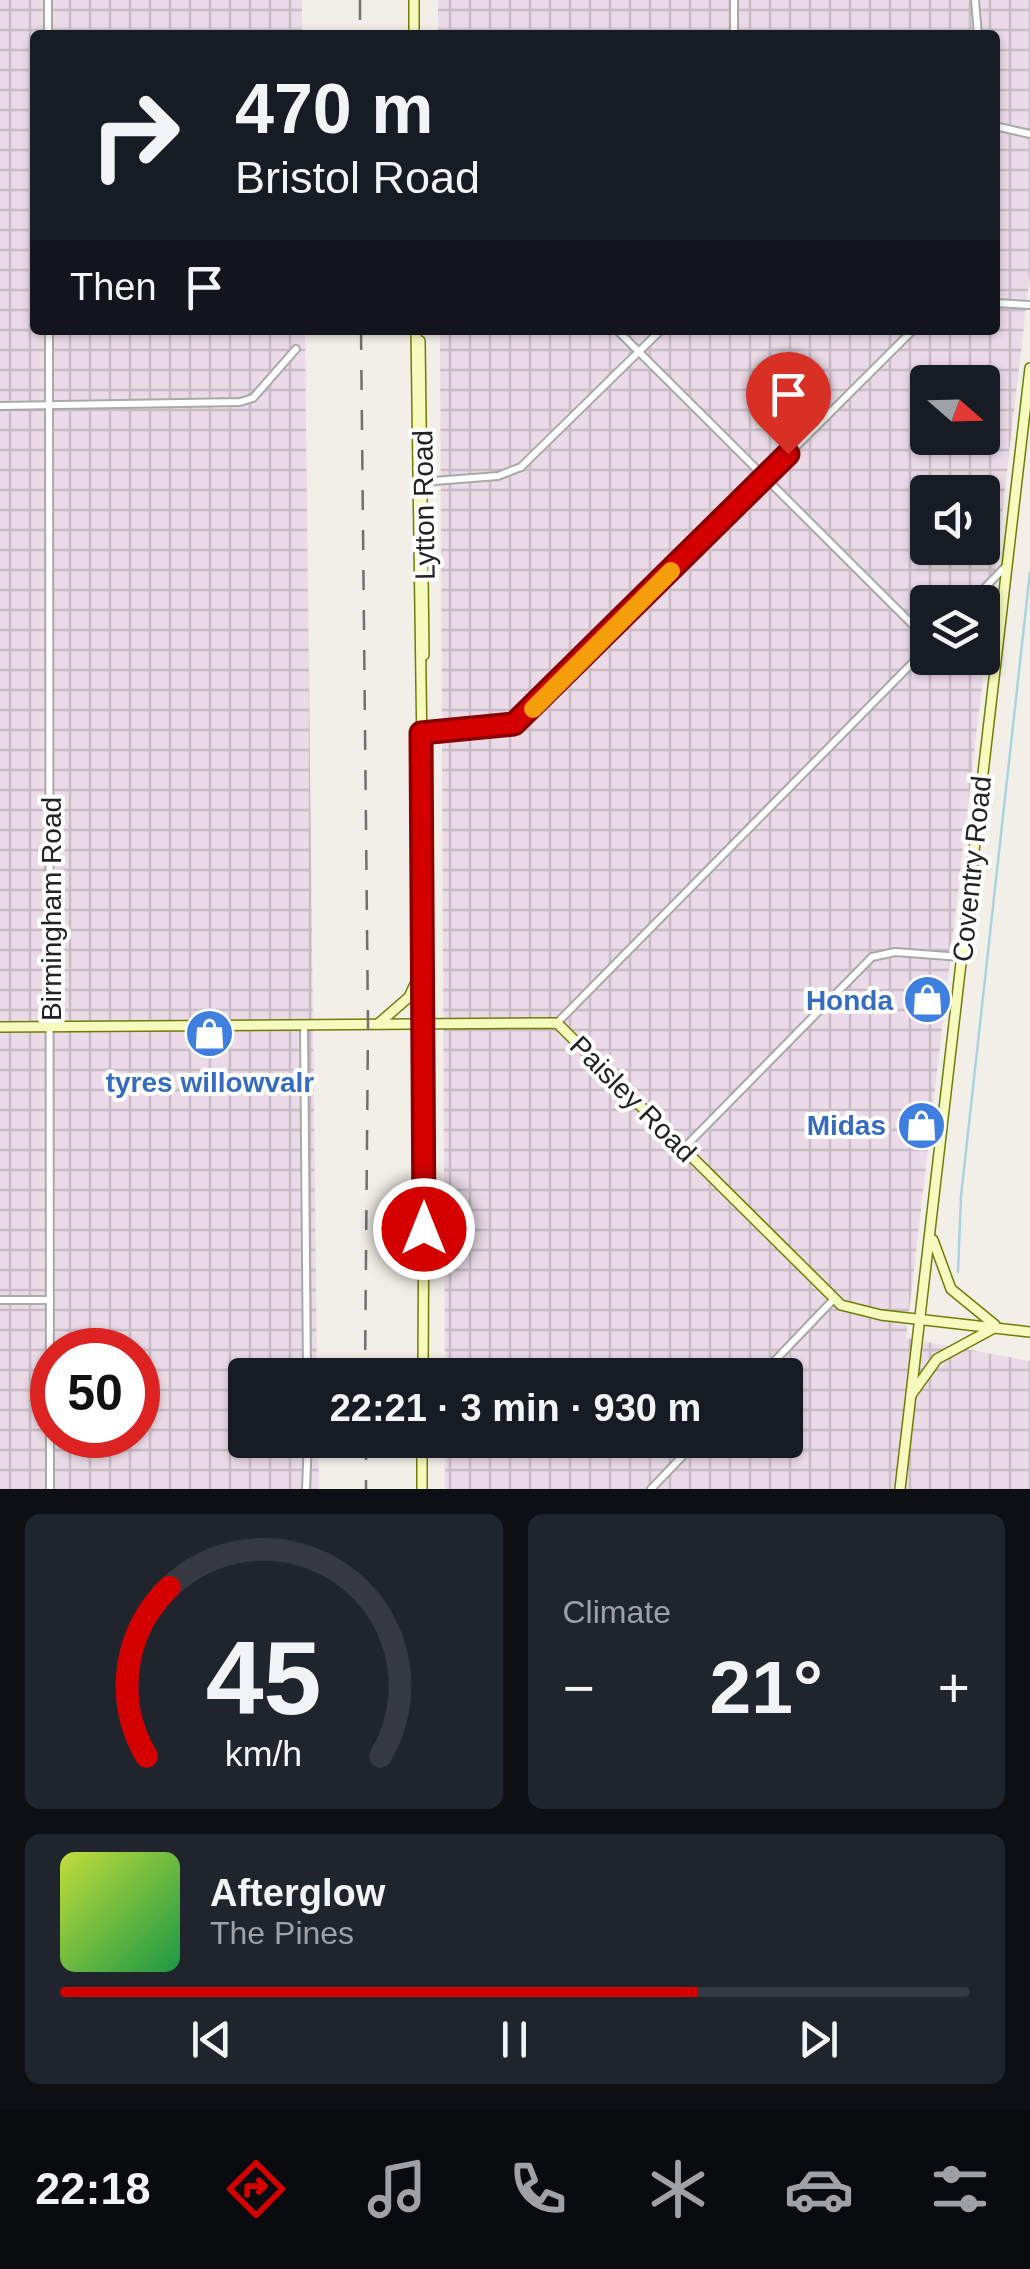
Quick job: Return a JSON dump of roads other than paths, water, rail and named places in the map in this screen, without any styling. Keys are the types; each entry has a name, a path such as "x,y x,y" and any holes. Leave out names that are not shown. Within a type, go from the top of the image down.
{"main road":[{"path":"414,0 414,30"},
{"name":"Lytton Road","path":"416,335 425,961 423,1358"},
{"name":"Coventry Road","path":"1000,609 1030,368"},
{"name":"Coventry Road","path":"900,1489 992,675"},
{"path":"375,1026 409,997 425,961"},
{"name":"Paisley Road","path":"0,1027 557,1023 833,1300 856,1312 1030,1332"},
{"path":"909,1398 937,1359 997,1327 951,1288 930,1231"},
{"path":"422,1458 422,1489"}],"street":[{"path":"48,0 48,30"},
{"path":"734,0 734,30"},
{"path":"975,0 978,30"},
{"path":"1000,127 1030,134"},
{"path":"1000,303 1030,305"},
{"name":"Birmingham Road","path":"49,335 50,1489"},
{"path":"623,335 910,625"},
{"path":"420,482 498,476 520,467 657,335"},
{"path":"421,733 514,724 908,335"},
{"path":"0,406 240,402 253,398 296,349"},
{"path":"988,585 1005,567"},
{"path":"557,1023 910,661"},
{"path":"682,1150 872,957 895,952 963,957"},
{"path":"304,1026 307,1358"},
{"path":"0,1300 50,1300"},
{"path":"777,1358 833,1300"},
{"path":"306,1489 307,1458"},
{"path":"651,1489 681,1458"}],"waterway":[{"path":"958,1272 961,1196 1030,572"}],"railway":[{"path":"360,0 360,30"},
{"path":"361,335 368,1025 365,1358"},
{"path":"366,1458 366,1489"}],"place":[{"name":"Honda","path":"928,1000"},
{"name":"tyres willowvalr","path":"210,1034"},
{"name":"Midas","path":"921,1125"}]}
